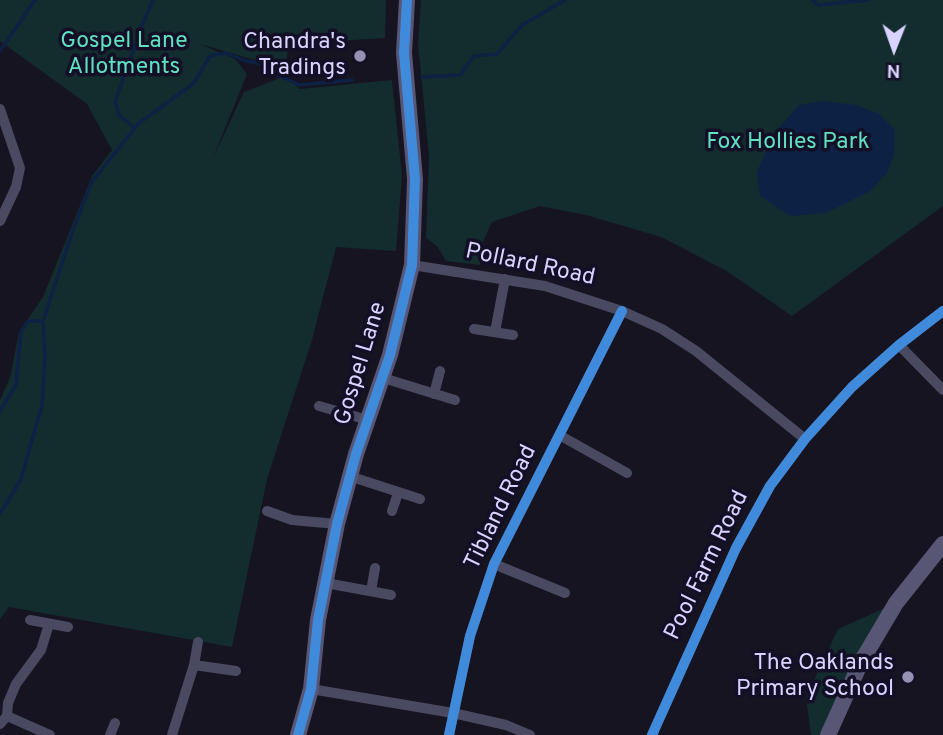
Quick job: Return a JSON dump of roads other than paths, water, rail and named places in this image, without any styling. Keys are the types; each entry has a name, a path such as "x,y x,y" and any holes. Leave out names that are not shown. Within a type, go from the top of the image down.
{"street":[{"name":"Gospel Lane","path":"298,735 311,689 311,667 337,524 349,476 383,378 412,265 414,149 404,53 407,0"},
{"path":"0,109 20,168 16,187 0,221"},
{"name":"Pollard Road","path":"412,265 505,279 586,297 622,311 662,329 696,351 806,439"},
{"name":"Pollard Road","path":"495,332 505,279"},
{"name":"Tibland Road","path":"449,735 471,636 494,564 622,311"},
{"name":"Pool Farm Road","path":"652,735 736,548 770,486 806,439 852,387 899,345 943,311"},
{"path":"474,329 513,335"},
{"path":"899,345 943,390"},
{"path":"434,394 440,371"},
{"name":"Gospel Lane","path":"383,378 455,400"},
{"name":"Gospel Lane","path":"344,412 350,393"},
{"name":"Gospel Lane","path":"319,405 368,420"},
{"path":"561,436 627,474"},
{"path":"349,476 420,499"},
{"path":"392,511 398,492"},
{"path":"267,511 292,520 337,524"},
{"path":"828,735 861,662 896,603 943,544"},
{"path":"494,564 565,593"},
{"path":"371,591 375,568"},
{"path":"326,583 391,595"},
{"path":"30,620 68,627"},
{"path":"48,624 41,650 12,694 3,720 50,735"},
{"path":"172,735 198,642"},
{"path":"194,664 236,671"},
{"path":"311,689 453,713 506,725 530,735"},
{"path":"110,735 115,723"}],"water":[{"path":"823,101 855,105 879,114 895,130 894,154 887,173 870,191 826,213 790,216 760,196 757,172 773,135 799,105"}],"waterway":[{"path":"0,51 35,0"},
{"path":"140,30 153,0"},
{"path":"422,77 460,75 474,56 497,54 522,25 565,0"},
{"path":"813,0 818,5 868,0"},
{"path":"135,128 119,115 115,102 139,35"},
{"path":"0,514 21,479 42,405 45,357 43,321 71,236 91,183 138,124 194,83 210,56 226,53 246,61 268,65 275,74 300,85 352,80"},
{"path":"0,411 16,385 21,332 28,321 43,321"}],"place":[{"name":"Chandra's Tradings","path":"360,56"},
{"name":"The Oaklands Primary School","path":"908,677"}],"park label":[{"name":"Gospel Lane Allotments","path":"124,55"},
{"name":"Fox Hollies Park","path":"788,143"}]}
